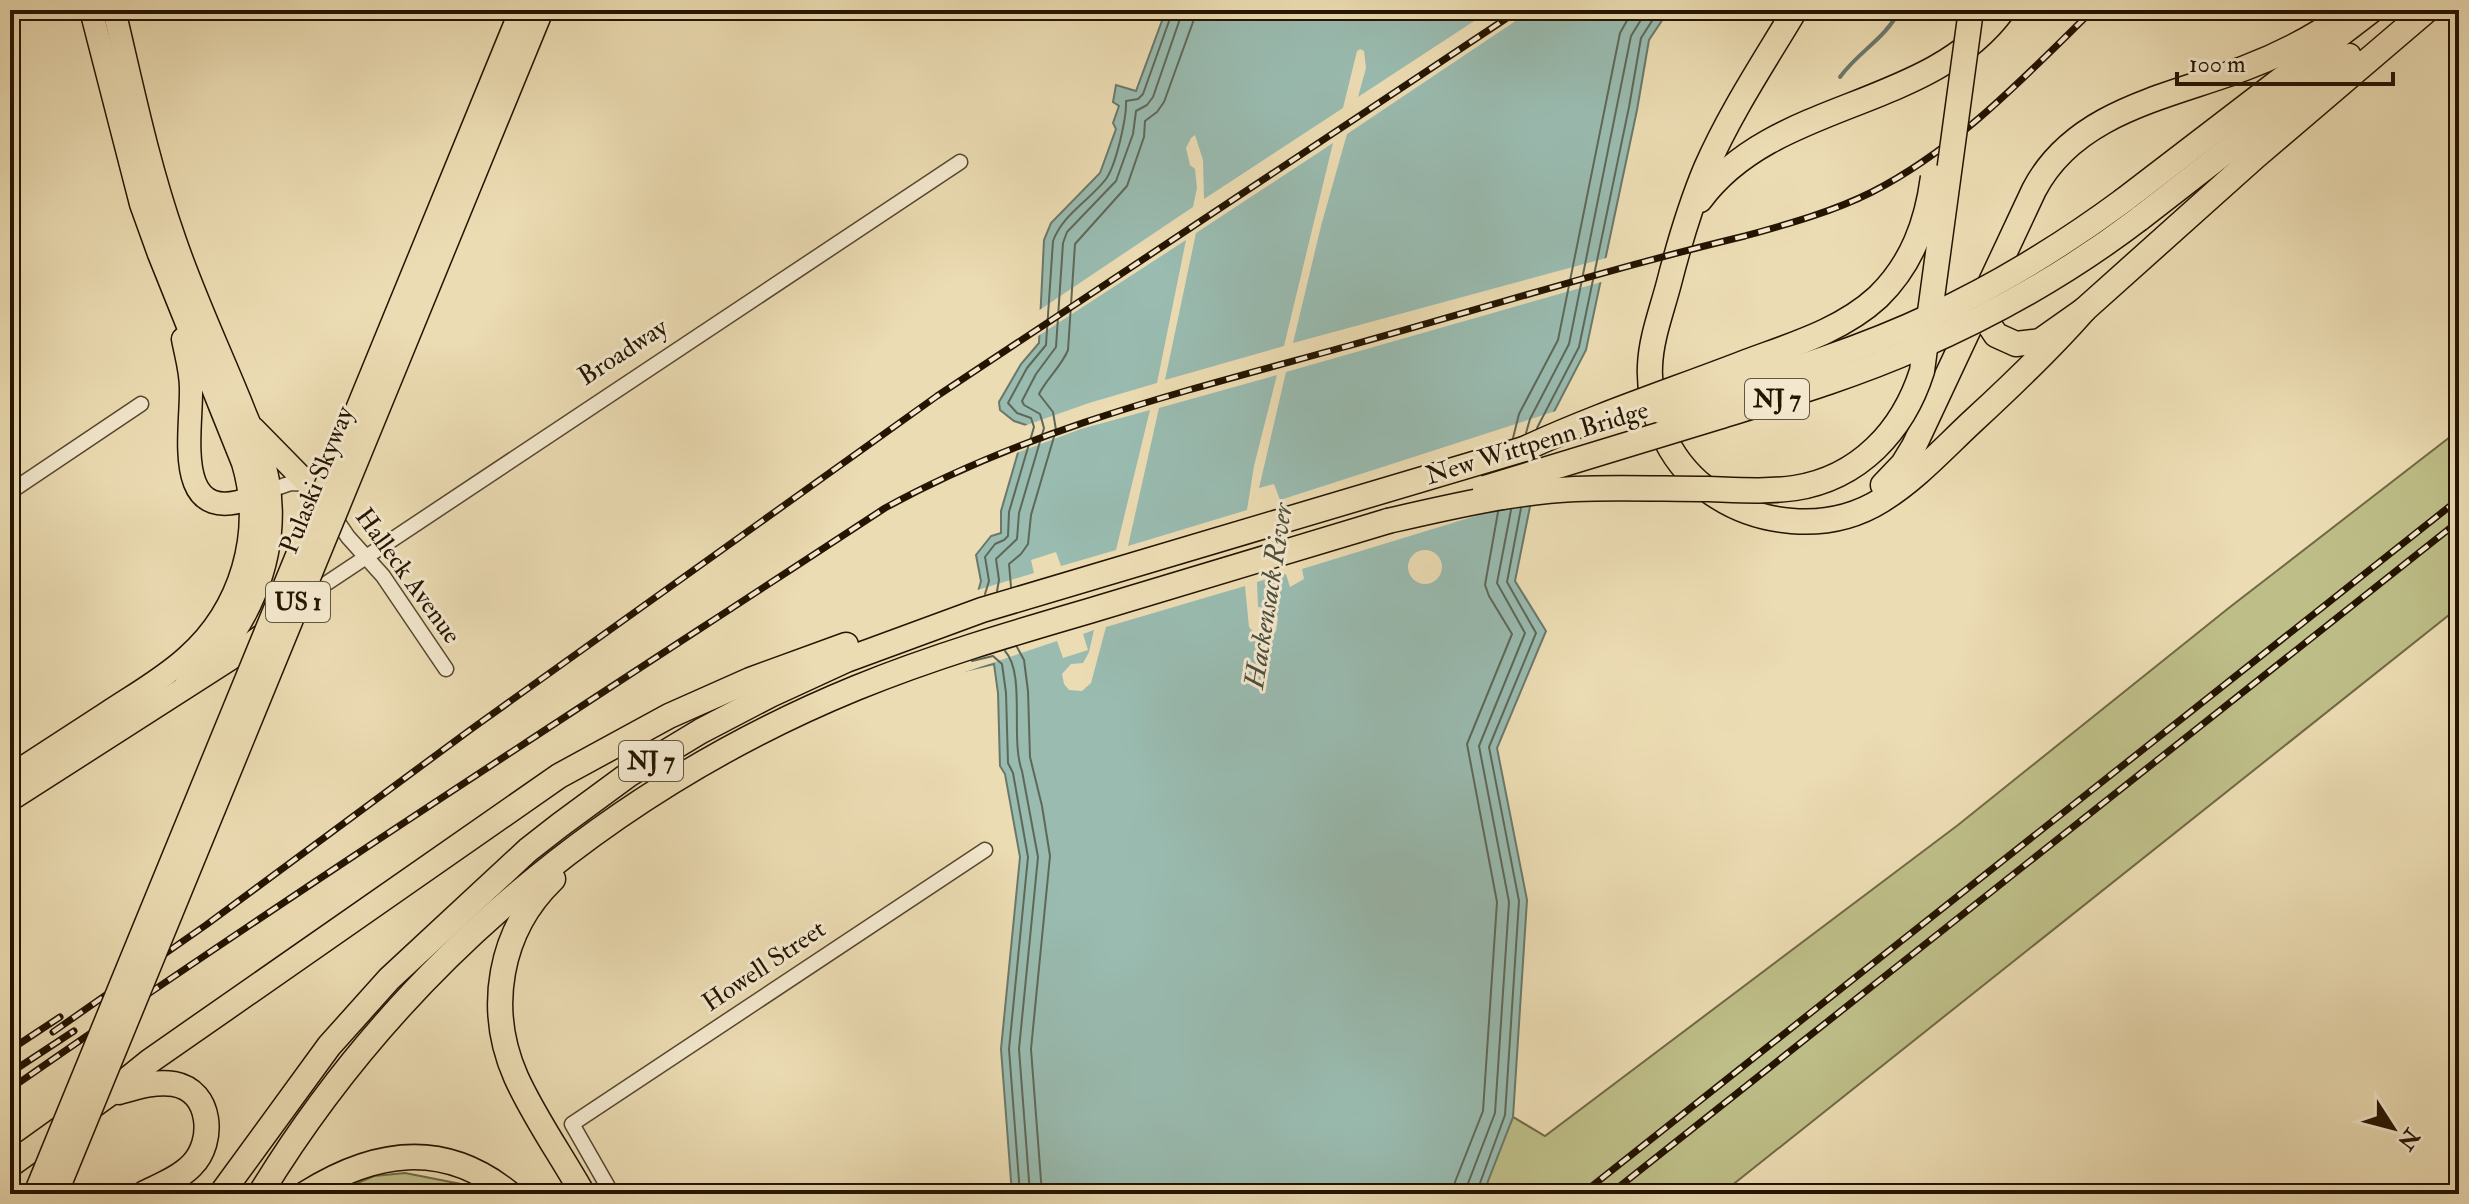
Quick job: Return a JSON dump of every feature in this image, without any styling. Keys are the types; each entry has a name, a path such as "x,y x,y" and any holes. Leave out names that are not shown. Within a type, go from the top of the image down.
{"highway":[{"path":"91,10 135,184 170,283 260,494 268,540 277,565 298,586 318,589"},
{"path":"10,776 166,674 196,649 224,611 240,579 260,494 263,463 166,217 114,10"},
{"name":"Pulaski Skyway","path":"36,1194 522,10"},
{"name":"Pulaski Skyway","path":"55,1194 541,10"},
{"path":"1795,10 1715,149 1687,218 1651,355 1652,392 1661,431 1683,467 1722,500 1749,513 1775,520 1826,519 1870,507 1900,488 2048,351 2084,310"},
{"path":"1524,449 1584,421 1824,332 1846,321 1878,297 1912,252 1927,215 1955,10"},
{"path":"1388,521 1485,500 1570,489 1798,488 1843,472 1880,446 1907,410 1922,371 1971,10"},
{"path":"1687,218 1719,177 1747,154 1941,65 1970,46 2003,10"},
{"path":"1826,519 1873,493 1903,464 2039,180 2053,161 2079,136 2118,114 2267,59 2352,10"},
{"name":"NJ 7","path":"2132,209 2372,10"},
{"name":"NJ 7","path":"2132,209 2409,10"},
{"path":"2002,260 1986,310 1990,326 2001,338 2016,344 2040,341 2084,310 2256,156 2427,10"},
{"name":"New Wittpenn Bridge","path":"243,1191 329,1046 389,979 528,850 640,768 770,695 846,660 982,610 1611,426 1833,355 1907,327 1981,292 2132,209"},
{"name":"New Wittpenn Bridge","path":"610,825 685,775 763,731 925,661 1388,521 1461,495 1818,386 1894,358 1965,326 2082,259 2132,209"},
{"path":"170,283 191,378 190,474 196,487 212,501 232,503 260,494"},
{"path":"248,422 309,485"},
{"path":"186,685 218,655 240,624 257,588 268,540"},
{"path":"10,800 230,659 318,589"},
{"path":"10,1165 162,1052 388,893 532,793 615,744 669,716 810,657 911,624 982,610"},
{"path":"583,1194 512,1067 502,1028 499,992 507,953 519,923 536,897 610,825"},
{"name":"NJ 7","path":"243,1191 425,979 547,868 610,825"},
{"path":"109,1094 154,1083 178,1085 191,1093 203,1107 208,1124 203,1149 197,1158 191,1166 143,1194"},
{"path":"305,1194 357,1167 408,1156 458,1164 510,1194"}],"street":[{"name":"Broadway","path":"318,589 960,162"},
{"path":"10,492 141,404"},
{"path":"260,494 291,483 309,485"},
{"name":"Halleck Avenue","path":"309,485 383,576 446,669"},
{"name":"Howell Street","path":"612,1194 572,1124 985,850"}],"green space":[{"path":"2459,430 2459,607 1721,1194 1480,1194 1513,1117 1545,1136 1958,825 2230,607"},
{"path":"405,1173 461,1184 479,1194 331,1194 374,1176"}],"water":[{"name":"Hackensack River","path":"1166,10 1669,10 1649,40 1586,350 1546,427 1515,581 1546,631 1497,748 1527,900 1513,1117 1483,1194 1012,1194 1001,1049 1020,857 1005,774 1000,766 994,664 956,673 981,581 976,555 991,536 1001,533 1001,511 1026,425 1014,421 1000,410 999,402 1021,364 1039,343 1044,240 1051,223 1100,173 1116,129 1113,123 1119,106 1113,102 1116,85 1136,91"}],"pier":[{"path":"1491,10 1532,10 1347,134 1293,343 1610,257 1605,281 1286,372 1259,488 1274,484 1280,500 1559,410 1550,428 1534,505 1495,510 1302,569 1304,579 1290,587 1286,574 1257,582 1258,607 1269,608 1278,618 1276,631 1267,637 1256,635 1249,627 1245,586 1106,627 1091,683 1082,691 1069,690 1062,674 1071,664 1083,663 1089,652 1094,630 1083,634 1088,650 1063,658 1057,641 953,676 974,591 1034,573 1031,560 1056,552 1061,566 1116,550 1150,410 1081,429 1014,454 1021,427 1157,383 1186,240 1035,338 1038,311 1193,207 1197,188 1195,169 1190,165 1186,148 1195,135 1203,160 1204,199 1343,108 1360,49 1364,51 1366,68 1358,97","holes":["1333,143 1284,346 1165,380 1196,233","1277,375 1254,466 1247,510 1128,546 1159,408"]},
{"path":"1425,550 1437,555 1442,567 1437,579 1425,584 1413,579 1408,567 1413,555"}],"waterway":[{"path":"1840,77 1887,29 1900,10"}],"railway":[{"path":"53,1032 206,925 470,730 937,396 1519,10"},
{"path":"10,1089 336,868 885,508 996,455 1111,414 1596,275 1777,227 1841,206 1903,174 1962,133 2093,10"},
{"path":"1582,1194 2459,499"},
{"path":"1610,1194 2459,521"},
{"path":"10,1050 60,1017"},
{"path":"10,1073 74,1031"}]}
